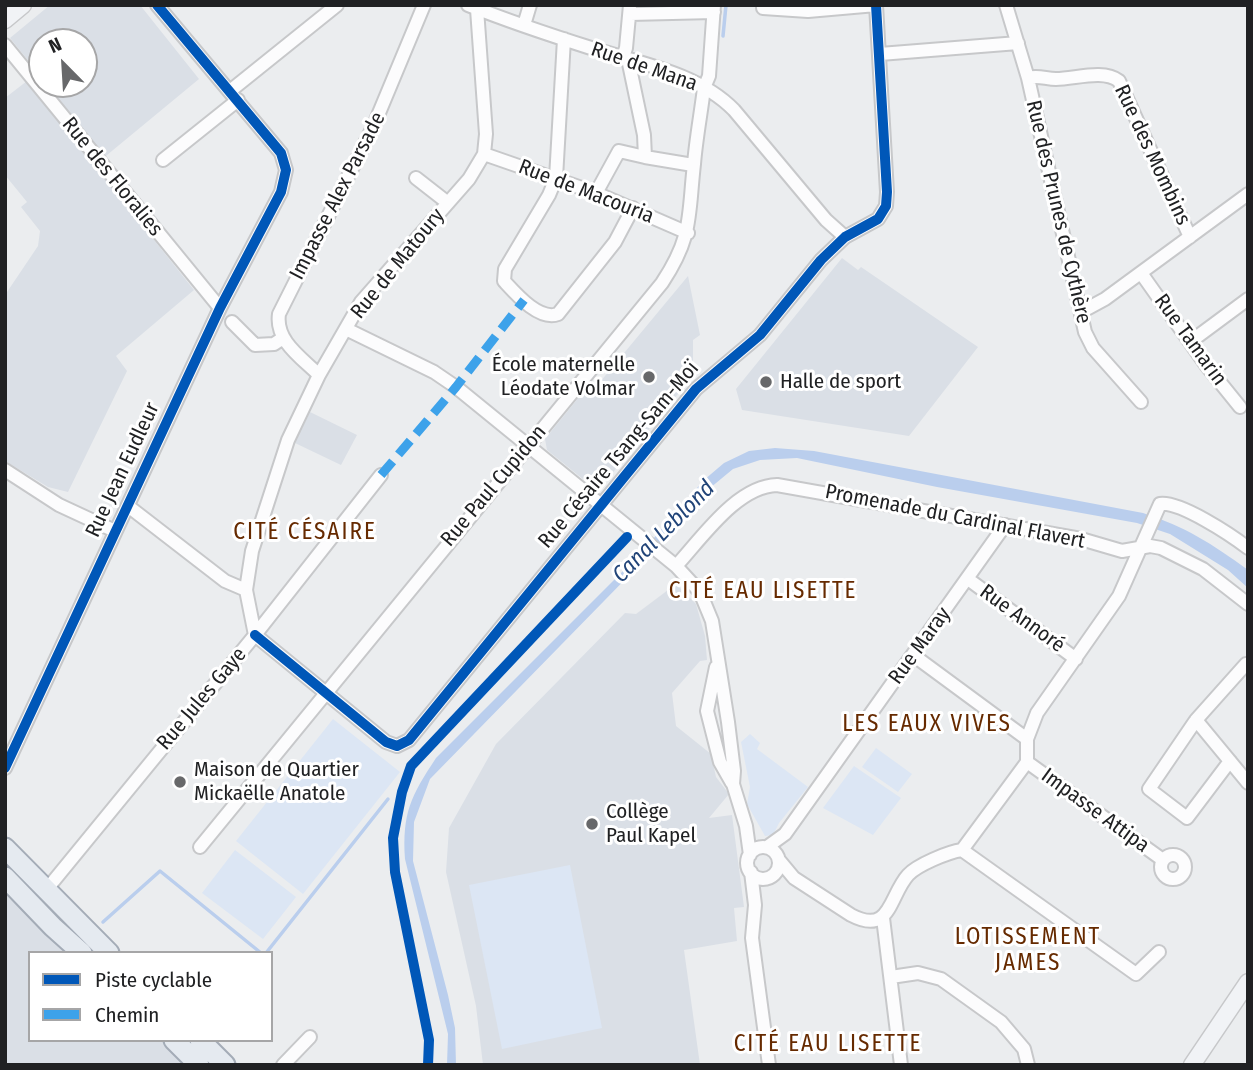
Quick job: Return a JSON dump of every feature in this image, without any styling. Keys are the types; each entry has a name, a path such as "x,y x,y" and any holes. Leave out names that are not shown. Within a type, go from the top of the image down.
{"main road":[{"path":"5,20 23,5"},
{"path":"5,848 107,951"},
{"path":"5,877 80,951"},
{"path":"1192,1065 1248,982"},
{"path":"176,1042 199,1065"},
{"path":"202,1042 225,1065"}],"street":[{"path":"158,5 234,95"},
{"path":"163,160 337,5"},
{"name":"Impasse Alex Parsade","path":"283,338 279,329 279,314 374,125 424,5"},
{"path":"524,25 530,5"},
{"path":"763,8 807,11 876,5 880,54 1018,43"},
{"name":"Rue des Prunes de Cythère","path":"1006,5 1028,78 1085,332 1093,348 1141,402"},
{"path":"473,7 486,134 484,153"},
{"name":"Rue de Mana","path":"473,7 685,78 704,88 734,110 826,220 845,237"},
{"path":"645,157 644,135 625,58 630,10 714,9"},
{"name":"Rue Paul Cupidon","path":"200,847 662,284 677,261 688,233 704,88 709,76 714,9"},
{"path":"564,39 556,178 549,195 505,269 503,275 506,283 545,316 554,316 563,310 615,242 633,208"},
{"name":"Rue des Floralies","path":"5,45 220,308"},
{"name":"Rue Césaire Tsang-Sam-Moï","path":"325,693 386,742 397,746 409,740 696,389 760,335 821,260 845,237 878,219 886,206 880,54"},
{"name":"Rue des Mombins","path":"1028,78 1098,76 1119,80 1190,237"},
{"name":"Rue Jean Eudleur","path":"5,768 220,308 281,192 286,177 283,158 234,95"},
{"path":"596,193 619,151 694,165"},
{"name":"Rue de Macouria","path":"484,153 596,193 688,233"},
{"name":"Rue de Matoury","path":"255,635 246,590 253,551 288,440 319,375 361,302 469,179 484,153"},
{"path":"416,177 448,203"},
{"path":"1081,312 1141,273 1248,194"},
{"name":"Rue Tamarin","path":"1141,273 1206,365 1240,407"},
{"path":"1190,342 1248,299"},
{"path":"232,322 255,345 274,344 283,338 319,375"},
{"path":"346,328 434,372 456,387 671,561 700,592 707,606 718,657 734,771 733,784"},
{"path":"5,470 59,505 115,531"},
{"name":"Rue Jules Gaye","path":"47,889 255,635 381,475"},
{"name":"Promenade du Cardinal Flavert","path":"671,561 739,500 754,490 768,485 795,487 1081,539 1122,551 1143,543 1178,555 1203,569 1248,604"},
{"path":"901,1065 883,918 904,880 912,871 942,856 962,850 1027,762 1027,739 1037,713 1119,596 1160,504 1168,503 1205,520 1248,548"},
{"path":"128,506 225,581 246,590"},
{"name":"Rue Maray","path":"772,852 1005,525"},
{"name":"Rue Annoré","path":"968,579 1076,659"},
{"path":"255,635 325,693"},
{"path":"914,655 1027,739"},
{"path":"718,657 707,711 720,762 733,784 746,826 750,855"},
{"path":"1230,761 1187,818 1149,789 1196,720 1246,664"},
{"path":"1196,720 1248,783"},
{"name":"Impasse Attipa","path":"1027,762 1163,860"},
{"path":"746,826 794,878 855,917 874,920 883,918"},
{"path":"769,1065 752,938 755,905 751,872 747,862 756,849 772,852"},
{"path":"962,850 1136,974 1159,952"},
{"path":"755,905 772,875 772,852"},
{"path":"751,872 757,877 772,875 794,878"},
{"path":"891,977 918,973 941,979 1001,1022 1024,1049 1028,1065"},
{"path":"283,1065 310,1037"}],"shaded area":[{"path":"50,5 140,5 199,79 101,160 79,133 82,129 58,98 98,98 98,28 28,28 28,60 10,38"},
{"path":"27,81 28,98 41,98 194,290 116,356 127,371 68,492 48,487 5,461 5,295 38,246 40,231 21,207 27,202 5,175 5,98"},
{"path":"842,258 858,270 861,267 978,347 909,436 742,410 736,389"},
{"name":"École maternelle Léodate Volmar","path":"688,276 700,335 693,340 693,367 697,371 600,488 594,488 547,450 545,439 588,386 600,382"},
{"path":"310,412 357,435 341,465 295,443"},
{"name":"Collège Paul Kapel","path":"676,584 696,604 705,636 707,660 700,661 672,693 676,726 711,754 716,777 729,794 709,818 732,815 744,907 734,908 737,941 684,950 700,1065 483,1065 476,1006 446,872 449,828 496,744 625,613 636,614"},
{"path":"333,719 400,772 303,894 236,841"},
{"path":"750,734 760,743 757,749 808,787 779,823 773,835 765,836 747,804 750,787 741,742"},
{"path":"876,748 912,774 898,792 862,767"},
{"path":"854,766 901,798 873,835 823,808"},
{"path":"235,850 296,897 263,939 202,893"},
{"path":"570,865 602,1028 502,1049 469,885"},
{"path":"5,894 65,951 28,951 28,1042 165,1042 188,1065 5,1065"}],"water":[{"name":"Canal Leblond","path":"775,448 814,451 1143,513 1185,530 1235,560 1248,570 1248,588 1228,570 1170,534 1137,523 937,487 797,458 760,460 733,469 710,488 647,557 430,779 414,822 413,861 455,1028 456,1065 447,1065 448,1034 405,859 407,817 420,783 436,758 641,553 704,480 724,463 749,451"}],"waterway":[{"path":"723,36 726,5"},
{"path":"268,951 388,799"},
{"path":"103,922 160,871 259,951"}],"marked path":[{"path":"381,475 456,387 524,300"}],"cycle path":[{"path":"5,768 220,308 281,192 286,170 281,153 157,5"},
{"path":"255,635 386,742 397,746 409,740 696,389 760,335 821,260 845,237 878,219 886,206 887,192 876,5"},
{"path":"428,1065 429,1040 395,872 393,838 402,792 411,766 627,537"}],"place":[{"name":"École maternelle Léodate Volmar","path":"649,377"},
{"name":"Halle de sport","path":"766,382"},
{"name":"Maison de Quartier Mickaëlle Anatole","path":"180,782"},
{"name":"Collège Paul Kapel","path":"592,824"}],"district":[{"name":"CITÉ CÉSAIRE","path":"305,533"},
{"name":"CITÉ EAU LISETTE","path":"763,592"},
{"name":"LES EAUX VIVES","path":"927,725"},
{"name":"LOTISSEMENT JAMES","path":"1028,951"},
{"name":"CITÉ EAU LISETTE","path":"828,1045"}]}
